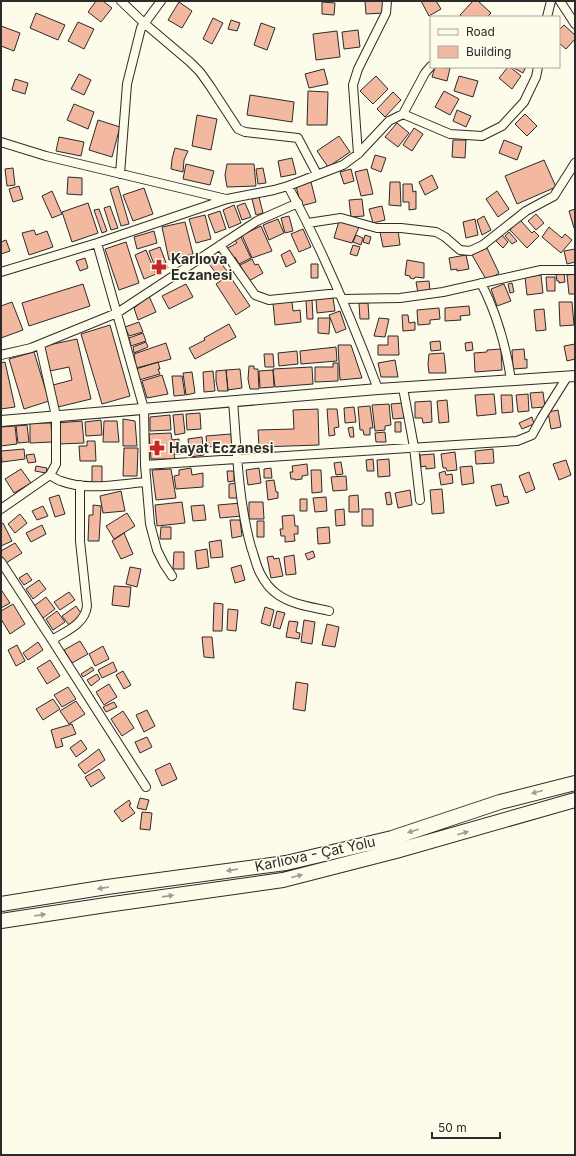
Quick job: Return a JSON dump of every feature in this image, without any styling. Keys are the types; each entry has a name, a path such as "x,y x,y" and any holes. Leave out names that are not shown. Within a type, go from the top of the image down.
{"highway":[{"name":"Karlıova - Çat Yolu","path":"1,904 107,887 286,863 392,838 500,802 575,782"},
{"name":"Karlıova - Çat Yolu","path":"1,921 283,880 396,851 575,800"}],"street":[{"path":"121,1 200,72 238,129 245,132 298,138 317,174"},
{"path":"120,174 127,84 139,33 144,23 161,1"},
{"path":"358,154 353,85 358,69 386,13 387,1"},
{"path":"548,16 551,1"},
{"path":"560,1 575,24"},
{"path":"1,272 97,244 227,199 288,186 343,165 358,154 389,121 403,114 425,73 430,67"},
{"path":"403,114 450,134 482,136 502,126 524,102 536,77 538,68"},
{"path":"1,142 46,156 227,199"},
{"path":"308,223 341,218 377,228 401,228 436,232 445,237 460,250 470,251 483,245 526,211 554,196 575,163"},
{"path":"288,186 308,223 341,296 378,389"},
{"path":"1,355 40,345 117,313 257,221 298,203"},
{"path":"97,244 144,409 146,482 149,517 153,538 164,564 172,576"},
{"path":"220,245 255,295 269,300 341,296 400,298 443,292 541,270 575,270"},
{"path":"481,283 498,323 504,342 511,380"},
{"path":"1,509 50,475 56,464 56,416 40,345"},
{"path":"1,421 378,389 571,376"},
{"path":"145,466 516,441 532,435 542,417 571,376"},
{"path":"403,388 414,448 420,500"},
{"path":"233,401 238,459 246,522 254,557 262,577 271,588 285,599 329,611"},
{"path":"50,475 61,481 80,485 146,482"},
{"path":"52,640 82,620 87,611 80,541 80,485"},
{"path":"1,562 146,787"}],"building":[{"path":"96,1 103,1 112,8 101,22 88,12"},
{"path":"365,1 383,1 384,13 366,14"},
{"path":"421,1 436,1 441,9 429,16"},
{"path":"473,1 478,1 491,13 488,16 460,15"},
{"path":"179,2 192,11 182,28 168,20"},
{"path":"322,2 335,3 334,15 322,14"},
{"path":"36,13 65,25 58,40 30,28"},
{"path":"213,18 223,23 212,44 203,39"},
{"path":"231,20 240,23 237,31 228,29"},
{"path":"78,22 94,29 84,49 68,41"},
{"path":"261,23 275,28 267,50 254,45"},
{"path":"564,25 575,35 575,39 566,49 560,44 560,29"},
{"path":"1,26 20,33 14,51 1,46"},
{"path":"358,30 360,47 344,49 342,32"},
{"path":"337,31 340,57 316,60 313,34"},
{"path":"435,68 450,68 447,81 432,77"},
{"path":"507,68 511,68 521,76 512,89 499,78"},
{"path":"514,68 526,68 523,73"},
{"path":"324,69 328,84 309,88 305,74"},
{"path":"79,74 91,80 84,95 71,89"},
{"path":"376,76 388,89 373,104 360,91"},
{"path":"459,76 478,81 473,97 454,91"},
{"path":"15,79 28,83 25,94 12,90"},
{"path":"308,91 328,92 327,125 307,125"},
{"path":"444,91 459,99 450,115 435,107"},
{"path":"393,92 401,100 385,117 377,109"},
{"path":"250,95 294,102 292,122 247,115"},
{"path":"74,104 94,112 88,129 67,120"},
{"path":"457,110 471,116 466,127 453,121"},
{"path":"525,114 537,126 527,136 515,124"},
{"path":"197,115 217,119 211,150 192,146"},
{"path":"98,120 120,127 112,157 89,150"},
{"path":"397,123 409,133 398,147 385,137"},
{"path":"414,128 423,134 412,151 403,145"},
{"path":"339,136 350,152 328,167 317,151"},
{"path":"59,137 84,142 81,156 56,151"},
{"path":"453,140 466,140 465,158 452,157"},
{"path":"504,140 522,147 517,160 499,153"},
{"path":"175,148 188,151 184,160 183,172 171,169"},
{"path":"375,155 386,158 381,172 371,168"},
{"path":"292,158 296,174 281,177 278,161"},
{"path":"544,160 556,187 517,204 505,176"},
{"path":"186,164 214,171 210,185 183,179"},
{"path":"227,164 254,164 256,186 227,187 225,175"},
{"path":"13,168 15,185 7,186 5,169"},
{"path":"263,168 266,183 258,184 256,169"},
{"path":"351,169 354,181 344,184 340,172"},
{"path":"367,169 373,194 361,196 355,172"},
{"path":"432,175 438,188 425,195 419,182"},
{"path":"68,177 82,178 82,195 67,194"},
{"path":"311,182 316,202 301,206 296,186"},
{"path":"390,182 400,182 401,206 389,205"},
{"path":"403,184 412,184 413,192 416,191 416,209 409,210 409,202 403,202"},
{"path":"19,186 23,199 13,202 9,189"},
{"path":"118,186 129,224 121,226 110,189"},
{"path":"144,188 153,214 133,221 123,195"},
{"path":"52,191 62,214 52,218 42,196"},
{"path":"497,191 509,209 498,217 486,199"},
{"path":"259,197 263,213 256,215 252,199"},
{"path":"362,199 364,216 351,217 349,200"},
{"path":"88,203 98,233 72,242 62,212"},
{"path":"245,203 251,217 242,220 237,206"},
{"path":"234,205 241,223 229,228 223,210"},
{"path":"110,206 118,228 111,230 104,208"},
{"path":"382,206 385,220 373,223 369,209"},
{"path":"99,209 107,231 102,233 94,210"},
{"path":"575,209 575,227 574,228 569,211"},
{"path":"220,211 226,229 215,233 208,215"},
{"path":"536,214 544,223 536,230 528,221"},
{"path":"205,215 211,239 196,243 189,219"},
{"path":"289,216 293,231 285,233 281,218"},
{"path":"484,216 491,230 482,235 477,220"},
{"path":"278,219 284,233 269,240 263,225"},
{"path":"475,219 478,235 466,238 463,222"},
{"path":"520,220 532,233 534,231 539,236 527,248 510,230"},
{"path":"339,221 359,227 352,243 334,238"},
{"path":"185,222 193,254 169,260 162,227"},
{"path":"261,226 272,251 252,258 242,235"},
{"path":"549,227 562,238 565,234 572,240 561,253 542,237"},
{"path":"303,229 311,247 299,252 291,234"},
{"path":"34,230 36,235 47,231 53,247 29,255 22,233"},
{"path":"398,230 400,245 383,247 380,232"},
{"path":"154,231 157,243 137,249 134,237"},
{"path":"509,232 517,241 512,244 505,236"},
{"path":"501,234 508,242 503,248 495,240"},
{"path":"356,235 363,238 361,245 353,242"},
{"path":"365,235 371,237 369,244 363,242"},
{"path":"241,237 251,258 239,264 235,257 232,259 226,249 237,243 235,240"},
{"path":"6,240 10,251 1,254 1,242"},
{"path":"126,242 139,283 119,290 105,249"},
{"path":"353,245 360,247 357,256 350,254"},
{"path":"160,247 168,268 157,272 149,251"},
{"path":"487,248 499,273 487,281 472,255"},
{"path":"575,249 575,262 567,264 564,251"},
{"path":"146,250 156,274 144,279 135,255"},
{"path":"290,250 296,262 286,267 281,255"},
{"path":"466,255 469,269 457,271 457,269 451,270 449,258"},
{"path":"85,258 88,268 80,271 76,261"},
{"path":"217,258 227,271 219,277 209,264"},
{"path":"252,259 255,265 258,264 263,273 249,281 240,265"},
{"path":"407,260 424,263 424,278 415,277 414,279 405,275"},
{"path":"311,264 318,264 318,278 311,278"},
{"path":"564,273 565,282 559,283 556,275"},
{"path":"575,274 575,294 569,294 567,275"},
{"path":"229,275 250,306 236,315 216,284"},
{"path":"541,275 543,293 527,295 525,277"},
{"path":"546,277 555,277 555,291 547,291"},
{"path":"429,281 430,291 418,293 416,282"},
{"path":"512,283 514,292 510,293 508,284"},
{"path":"83,284 90,306 29,326 22,303"},
{"path":"186,284 193,297 169,309 162,296"},
{"path":"504,284 511,301 497,306 491,289"},
{"path":"149,296 156,312 138,320 134,308"},
{"path":"333,298 335,311 317,313 316,299"},
{"path":"312,299 313,319 307,319 306,300"},
{"path":"292,301 293,311 300,310 301,322 275,325 273,303"},
{"path":"12,302 23,330 1,338 1,306"},
{"path":"559,302 572,302 574,325 560,326"},
{"path":"359,303 368,303 369,319 360,319"},
{"path":"469,306 470,315 460,316 461,320 445,321 445,308"},
{"path":"439,308 440,319 430,320 430,324 418,325 417,310"},
{"path":"544,309 546,330 536,331 534,310"},
{"path":"340,311 346,329 336,333 329,315"},
{"path":"402,315 408,315 409,323 415,322 415,330 403,331"},
{"path":"318,318 330,318 329,334 318,333"},
{"path":"379,318 389,319 385,337 374,336"},
{"path":"139,322 143,332 129,336 125,327"},
{"path":"229,324 236,337 195,359 189,348 205,340 204,338"},
{"path":"110,325 130,396 102,404 81,334"},
{"path":"143,333 146,341 131,346 129,338"},
{"path":"388,336 398,336 399,355 378,355 378,345 388,345"},
{"path":"77,339 91,399 58,407 53,385 72,380 69,367 50,371 44,346"},
{"path":"440,341 441,350 431,351 430,342"},
{"path":"146,342 148,347 134,353 133,347"},
{"path":"472,342 473,350 466,351 465,343"},
{"path":"166,343 171,359 136,368 134,354"},
{"path":"575,344 575,359 567,361 564,346"},
{"path":"338,345 351,345 362,378 340,380"},
{"path":"336,347 337,361 301,364 300,351"},
{"path":"501,349 502,370 475,372 474,353"},
{"path":"524,349 525,360 527,359 527,368 513,369 512,350"},
{"path":"297,351 298,364 279,366 278,353"},
{"path":"34,352 49,401 24,409 9,359"},
{"path":"444,353 446,373 429,373 429,354"},
{"path":"264,354 273,354 274,367 265,367"},
{"path":"395,360 398,377 381,377 378,363"},
{"path":"5,362 15,407 1,409 1,363"},
{"path":"158,362 160,374 139,380 136,369"},
{"path":"333,363 338,363 338,381 315,382 315,367 333,367"},
{"path":"249,366 254,366 254,369 258,369 259,389 250,389 248,379"},
{"path":"312,367 313,384 275,387 273,369"},
{"path":"240,369 242,388 228,390 226,370"},
{"path":"226,370 228,391 218,391 216,371"},
{"path":"273,370 274,387 260,388 259,371"},
{"path":"213,371 215,391 204,392 203,372"},
{"path":"192,372 195,393 186,395 183,373"},
{"path":"162,375 168,394 147,398 142,381"},
{"path":"172,376 182,376 185,395 174,396"},
{"path":"543,392 545,407 532,408 530,393"},
{"path":"494,394 496,414 477,416 475,395"},
{"path":"528,394 529,411 518,412 516,395"},
{"path":"501,395 512,395 513,412 502,413"},
{"path":"447,400 449,422 439,423 437,401"},
{"path":"431,401 432,422 423,423 422,418 415,418 415,402"},
{"path":"403,403 404,418 393,419 391,404"},
{"path":"389,404 391,425 385,426 385,430 375,431 372,405"},
{"path":"370,406 373,428 370,428 370,435 364,435 363,430 360,430 358,407"},
{"path":"354,407 356,422 345,423 344,408"},
{"path":"318,409 319,445 259,447 258,430 294,429 293,410"},
{"path":"327,409 337,409 339,427 334,428 335,435 329,436"},
{"path":"558,410 561,427 551,429 548,412"},
{"path":"200,413 201,429 187,430 186,414"},
{"path":"183,414 185,433 175,435 173,415"},
{"path":"170,415 171,430 150,431 150,417"},
{"path":"532,417 534,424 522,429 519,423"},
{"path":"123,419 135,421 137,446 123,446"},
{"path":"101,420 102,435 86,436 85,422"},
{"path":"82,421 84,443 58,444 57,423"},
{"path":"104,421 117,421 119,442 103,442"},
{"path":"395,422 401,422 401,432 395,432"},
{"path":"30,423 51,423 52,442 30,443"},
{"path":"27,425 29,442 18,443 16,426"},
{"path":"15,426 17,444 1,446 1,427"},
{"path":"353,427 354,437 350,437 348,428"},
{"path":"385,432 386,442 376,442 375,433"},
{"path":"171,433 172,440 179,439 180,454 174,454 175,459 151,459 149,434"},
{"path":"231,434 232,445 207,447 206,436"},
{"path":"202,437 204,455 190,457 188,439"},
{"path":"87,441 95,441 96,461 80,461 79,446 87,446"},
{"path":"124,448 138,448 137,476 123,476"},
{"path":"24,449 25,459 2,462 1,451"},
{"path":"493,449 494,463 476,464 475,451"},
{"path":"455,452 457,470 447,471 446,468 443,468 441,454"},
{"path":"34,454 36,462 28,463 26,455"},
{"path":"434,454 435,468 426,469 426,466 421,467 420,455"},
{"path":"373,459 374,471 367,471 366,460"},
{"path":"389,459 390,476 378,477 377,460"},
{"path":"566,460 571,475 559,480 553,464"},
{"path":"341,462 343,474 336,475 334,463"},
{"path":"307,464 308,475 302,476 302,479 291,479 290,472 293,472 292,466"},
{"path":"36,466 47,468 46,473 35,471"},
{"path":"92,466 102,466 102,483 92,483"},
{"path":"472,466 474,483 462,485 460,467"},
{"path":"191,468 192,475 203,473 203,487 176,489 174,476 179,475 179,470"},
{"path":"259,468 261,483 248,485 246,470"},
{"path":"271,468 272,478 264,478 264,469"},
{"path":"21,469 31,483 14,493 5,479"},
{"path":"171,469 176,498 156,500 152,470"},
{"path":"311,470 321,470 322,492 312,493"},
{"path":"227,471 234,471 234,481 228,482"},
{"path":"445,471 446,475 452,474 453,483 441,485 439,473"},
{"path":"529,472 535,489 526,493 519,476"},
{"path":"346,476 347,490 333,491 331,477"},
{"path":"274,480 276,492 278,492 278,498 268,500 266,481"},
{"path":"239,483 239,498 229,498 229,484"},
{"path":"501,484 504,497 507,496 509,503 496,506 491,486"},
{"path":"442,489 444,513 432,514 430,490"},
{"path":"410,490 412,505 398,508 395,493"},
{"path":"121,491 125,511 103,513 100,496"},
{"path":"390,492 392,504 387,505 385,493"},
{"path":"59,495 65,514 55,517 49,498"},
{"path":"358,495 359,512 349,512 349,496"},
{"path":"326,497 327,511 315,512 313,498"},
{"path":"300,499 307,499 307,511 300,511"},
{"path":"182,502 185,523 157,526 155,505"},
{"path":"249,502 263,502 264,519 249,519"},
{"path":"241,503 242,516 220,518 218,505"},
{"path":"93,505 101,506 99,541 88,541 89,515 93,515"},
{"path":"204,505 206,520 193,521 191,506"},
{"path":"43,506 48,516 37,520 32,511"},
{"path":"344,509 345,525 336,526 335,510"},
{"path":"362,509 373,509 373,526 362,526"},
{"path":"127,513 135,526 114,539 106,526"},
{"path":"20,514 27,523 15,533 8,524"},
{"path":"294,515 295,526 298,526 298,534 294,534 295,541 285,542 285,536 281,536 280,529 283,529 282,516"},
{"path":"230,520 240,520 242,536 232,538"},
{"path":"257,521 264,521 264,537 257,537"},
{"path":"3,523 12,541 1,546 1,524"},
{"path":"42,525 46,534 31,542 26,533"},
{"path":"161,527 171,527 171,539 160,539"},
{"path":"329,527 330,543 318,544 317,528"},
{"path":"124,533 133,554 121,559 112,541"},
{"path":"221,540 223,557 211,558 209,542"},
{"path":"15,543 22,553 6,563 1,555 1,551"},
{"path":"207,549 209,567 197,569 195,551"},
{"path":"313,551 315,557 308,560 305,554"},
{"path":"174,552 184,552 184,569 173,569"},
{"path":"294,555 296,574 286,575 284,557"},
{"path":"273,556 274,559 279,558 283,576 271,578 267,557"},
{"path":"241,565 245,580 235,583 231,568"},
{"path":"130,567 141,569 137,587 126,584"},
{"path":"27,573 32,580 24,585 19,578"},
{"path":"39,580 46,589 33,599 26,589"},
{"path":"114,586 131,587 129,607 112,605"},
{"path":"2,591 10,603 1,608 1,592"},
{"path":"69,592 75,600 60,610 54,602"},
{"path":"46,597 55,609 43,618 34,606"},
{"path":"214,603 223,604 222,631 213,631"},
{"path":"13,604 25,624 10,634 1,619 1,611"},
{"path":"76,606 83,616 69,625 62,616"},
{"path":"265,607 274,610 270,626 261,623"},
{"path":"228,609 238,610 236,631 227,630"},
{"path":"57,611 65,622 53,630 46,619"},
{"path":"277,611 285,613 280,629 273,627"},
{"path":"304,620 315,622 312,644 301,642"},
{"path":"289,621 298,622 296,632 300,633 299,639 286,637"},
{"path":"327,624 339,627 335,647 322,645"},
{"path":"202,637 212,637 214,658 204,657"},
{"path":"80,641 88,654 72,663 64,650"},
{"path":"38,642 43,650 28,660 23,653"},
{"path":"17,645 25,661 16,666 8,650"},
{"path":"103,646 109,659 95,666 89,654"},
{"path":"50,660 60,676 47,684 37,668"},
{"path":"113,662 117,671 102,678 98,670"},
{"path":"92,667 94,670 83,677 81,674"},
{"path":"123,671 131,685 124,689 116,675"},
{"path":"97,674 100,679 91,686 87,680"},
{"path":"296,682 308,684 305,711 293,709"},
{"path":"109,684 117,697 104,705 96,692"},
{"path":"68,687 76,699 62,707 54,695"},
{"path":"53,699 60,709 43,720 36,709"},
{"path":"76,701 85,714 69,724 60,711"},
{"path":"114,702 117,707 106,712 103,707"},
{"path":"147,710 155,726 144,732 136,715"},
{"path":"123,711 134,728 122,736 111,719"},
{"path":"72,724 76,734 61,739 63,746 56,748 51,730"},
{"path":"147,737 152,747 140,753 135,742"},
{"path":"81,740 87,749 76,757 70,748"},
{"path":"99,749 105,760 85,774 78,765"},
{"path":"170,763 177,779 162,786 155,770"},
{"path":"99,769 105,778 91,787 85,777"},
{"path":"140,798 149,800 146,810 137,808"},
{"path":"129,800 131,804 129,805 135,813 122,822 114,811"},
{"path":"142,812 152,813 150,830 140,829"}],"place":[{"name":"Karlıova Eczanesi","path":"159,267"},
{"name":"Hayat Eczanesi","path":"157,448"}]}
